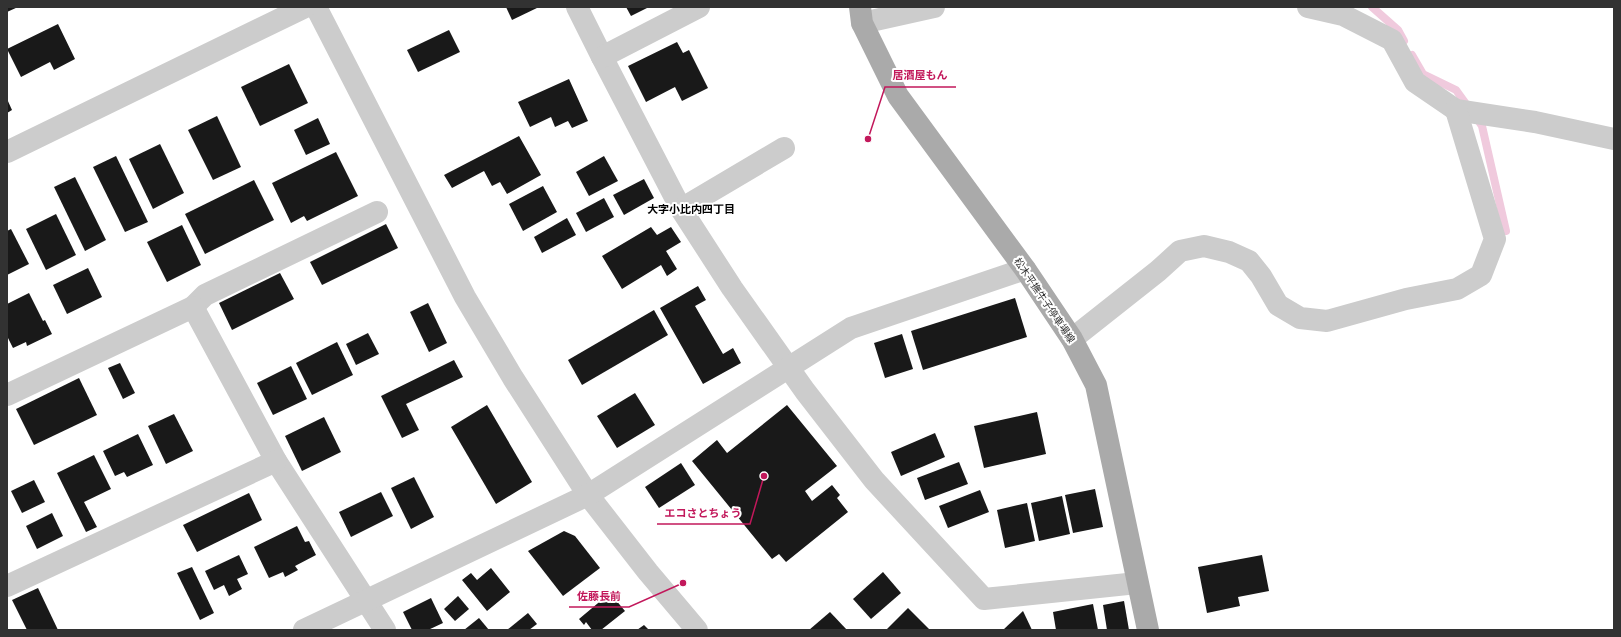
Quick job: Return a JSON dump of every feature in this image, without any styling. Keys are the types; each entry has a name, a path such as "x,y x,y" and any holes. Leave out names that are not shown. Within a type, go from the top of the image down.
{"main road":[{"name":"松木平撫牛子停車場線","path":"861,15 898,96 1025,269 1072,339 1096,385 1148,630"}],"street":[{"path":"7,152 305,7"},
{"path":"316,7 465,297 512,378 588,495 648,572 698,630"},
{"path":"577,7 681,208 732,288 805,391 874,480 984,599 1137,583"},
{"path":"602,57 699,7"},
{"path":"861,15 934,7"},
{"path":"1308,7 1344,15 1363,17 1392,40 1414,82 1456,110 1535,122 1614,139"},
{"path":"1072,339 1158,271 1180,251 1204,246 1229,252 1248,261 1261,276 1278,305 1300,318 1327,321 1406,299 1457,289 1481,275 1495,239 1456,110"},
{"path":"681,208 784,148"},
{"path":"8,392 193,307 205,295 377,212"},
{"path":"304,630 588,495 851,328 1025,269"},
{"path":"193,307 276,461 385,630"},
{"path":"7,586 276,461"}],"building":[{"path":"7,7 18,7 7,12"},
{"path":"506,7 539,7 512,20"},
{"path":"626,7 649,7 631,16"},
{"path":"58,24 75,59 54,70 50,62 21,77 7,49"},
{"path":"449,30 460,52 418,72 407,50"},
{"path":"677,42 683,53 689,50 708,88 682,101 675,87 646,102 628,66"},
{"path":"289,64 308,103 260,126 241,87"},
{"path":"569,79 588,121 572,128 568,121 555,127 551,117 530,127 518,102"},
{"path":"7,99 12,110 7,113"},
{"path":"217,116 241,167 213,180 188,130"},
{"path":"318,118 330,144 306,155 294,130"},
{"path":"519,136 541,175 507,194 500,182 492,186 484,171 452,188 444,175"},
{"path":"160,144 184,193 153,209 129,159"},
{"path":"336,152 358,196 307,221 304,216 291,223 272,183"},
{"path":"116,156 148,222 125,232 93,167"},
{"path":"604,156 618,181 589,196 576,172"},
{"path":"75,177 106,240 85,251 54,187"},
{"path":"644,179 654,198 624,215 613,195"},
{"path":"254,180 274,220 205,254 185,214"},
{"path":"543,186 557,212 523,231 509,204"},
{"path":"604,198 614,217 586,232 576,213"},
{"path":"56,214 76,255 46,270 26,229"},
{"path":"567,218 576,235 542,253 534,237"},
{"path":"386,224 398,248 322,285 310,262"},
{"path":"182,225 201,265 167,282 147,242"},
{"path":"651,227 657,235 671,227 681,242 666,251 677,269 667,276 661,265 622,289 602,256"},
{"path":"11,229 29,264 7,275 7,231"},
{"path":"88,268 102,297 67,314 53,285"},
{"path":"280,273 294,299 232,330 219,303"},
{"path":"698,286 706,300 695,306 723,354 733,348 741,363 703,384 660,308"},
{"path":"29,293 43,321 45,320 52,334 27,346 26,342 13,348 8,338 7,339 7,304"},
{"path":"1015,298 1027,337 923,370 911,331"},
{"path":"428,303 447,343 429,352 410,312"},
{"path":"654,310 668,335 582,385 568,360"},
{"path":"368,333 379,354 356,365 346,344"},
{"path":"902,334 913,369 885,378 874,343"},
{"path":"337,342 353,375 312,395 296,363"},
{"path":"454,360 463,377 406,404 419,430 402,438 381,396"},
{"path":"120,363 135,393 123,399 108,368"},
{"path":"291,366 307,399 273,415 257,383"},
{"path":"79,378 97,415 34,445 16,409"},
{"path":"635,393 655,425 617,448 597,416"},
{"path":"487,405 532,482 496,504 451,427"},
{"path":"787,405 837,466 805,491 812,501 832,485 840,495 837,498 848,512 786,562 779,554 772,559 692,461 717,440 727,453"},
{"path":"1037,412 1046,454 984,468 974,426"},
{"path":"174,414 193,451 166,464 148,426"},
{"path":"324,417 341,452 302,471 285,436"},
{"path":"935,433 945,457 901,476 891,452"},
{"path":"138,434 153,465 127,477 124,472 115,476 103,451"},
{"path":"94,455 111,489 84,502 97,527 86,532 57,473"},
{"path":"959,462 968,484 925,500 917,478"},
{"path":"681,463 695,485 659,508 645,487"},
{"path":"414,477 434,517 411,529 391,488"},
{"path":"34,480 45,502 22,513 11,491"},
{"path":"1095,489 1103,527 1073,533 1065,495"},
{"path":"980,490 989,512 948,528 939,506"},
{"path":"381,492 393,516 351,537 339,512"},
{"path":"249,493 262,520 197,552 183,525"},
{"path":"1062,496 1070,534 1039,541 1031,503"},
{"path":"1027,503 1035,541 1005,548 997,510"},
{"path":"52,513 63,536 37,549 26,526"},
{"path":"297,526 305,542 309,541 316,555 295,566 298,570 285,577 283,572 269,578 254,547"},
{"path":"564,531 575,536 600,568 563,596 528,551"},
{"path":"239,555 248,574 237,579 242,589 229,596 224,585 214,590 205,571"},
{"path":"1262,555 1269,591 1238,597 1240,606 1207,613 1198,567"},
{"path":"192,567 214,613 200,620 177,573"},
{"path":"491,568 510,592 487,611 462,580 471,573 477,580"},
{"path":"883,572 901,593 871,619 853,599"},
{"path":"38,588 58,630 27,630 12,600"},
{"path":"610,593 625,611 601,630 592,630 586,622 584,625 579,619"},
{"path":"458,596 469,609 455,621 444,609"},
{"path":"431,598 443,623 428,630 412,630 403,612"},
{"path":"1124,601 1129,630 1107,630 1103,605"},
{"path":"1093,604 1098,630 1056,630 1053,612"},
{"path":"908,608 930,630 886,630"},
{"path":"1023,611 1032,630 1003,630"},
{"path":"830,612 847,630 809,630"},
{"path":"528,613 537,624 529,630 507,630"},
{"path":"479,618 489,630 464,630"},
{"path":"644,625 649,630 637,630"}],"waterway":[{"path":"1372,7 1398,30 1404,41"},
{"path":"1412,55 1423,74 1456,90 1469,108"},
{"path":"1476,117 1482,126 1506,231"}],"place":[{"name":"居酒屋もん","path":"868,139"},
{"name":"エコさとちょう","path":"764,476"},
{"name":"佐藤長前","path":"683,583"}],"district":[{"name":"大字小比内四丁目","path":"691,209"}]}
